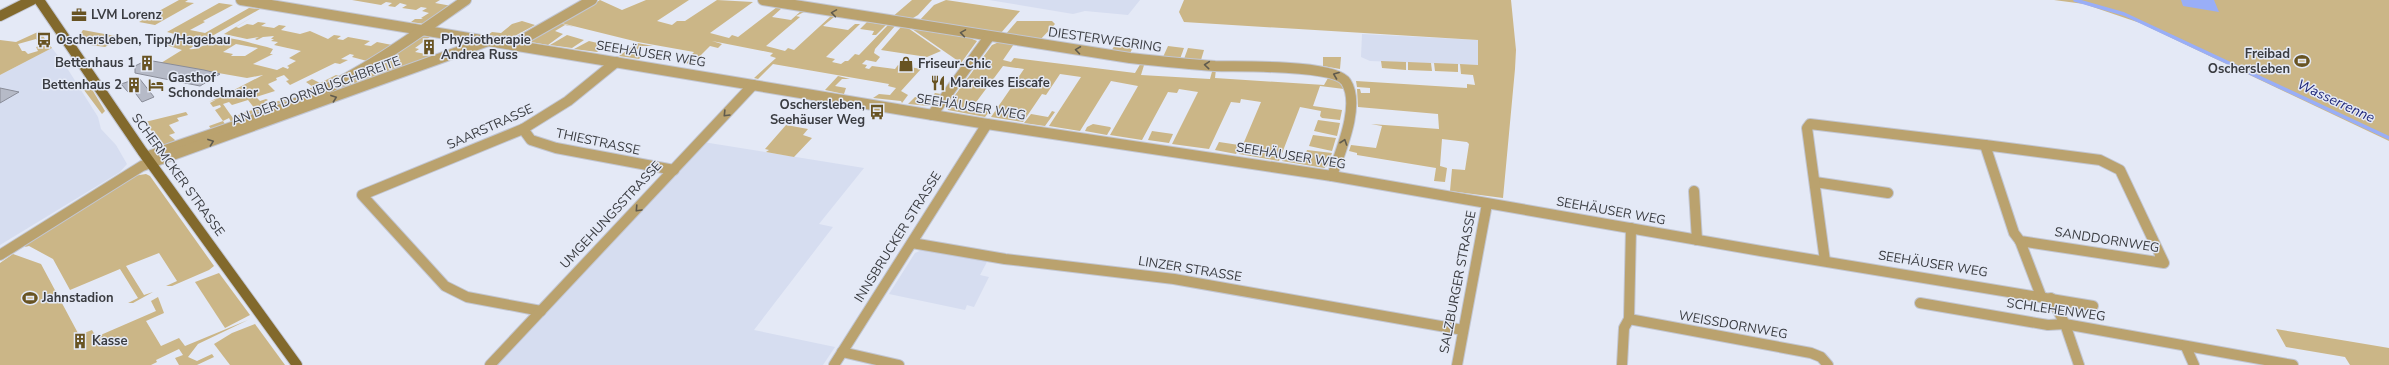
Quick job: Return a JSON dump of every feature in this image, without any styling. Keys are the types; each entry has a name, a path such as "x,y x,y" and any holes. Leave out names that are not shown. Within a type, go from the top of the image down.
{"main road":[{"path":"0,16 32,0"},
{"name":"SCHERMCKER STRASSE","path":"39,0 149,160 297,365"}],"street":[{"name":"SEEHÄUSER WEG","path":"241,0 987,124 1332,176 1697,240 1825,260 2093,306"},
{"name":"AN DER DORNBUSCHBREITE","path":"149,160 316,94 364,69 466,0"},
{"path":"513,45 592,0"},
{"name":"DIESTERWEGRING","path":"763,0 989,37 1144,59 1215,66 1316,71 1336,74 1346,81 1349,86 1350,107 1346,136 1332,176"},
{"path":"932,115 989,37"},
{"name":"AN DER DORNBUSCHBREITE","path":"149,160 488,41"},
{"name":"SAARSTRASSE","path":"541,311 467,297 444,286 362,195 523,129 568,101 616,62"},
{"name":"UMGEHUNGSSTRASSE","path":"490,365 753,85"},
{"name":"INNSBRUCKER STRASSE","path":"834,365 912,243 918,228 987,124"},
{"name":"SANDDORNWEG","path":"1825,260 1807,128 1810,124 2100,160 2113,164 2124,176 2164,263 2020,241"},
{"name":"THIESTRASSE","path":"523,129 531,140 556,148 674,170"},
{"path":"1985,145 2014,232 2020,241 2046,297 2065,324 2079,365"},
{"path":"0,255 149,160"},
{"path":"1814,182 1888,193"},
{"path":"1694,191 1697,240"},
{"name":"SALZBURGER STRASSE","path":"1457,365 1487,204"},
{"path":"1622,365 1624,328 1629,319 1631,228"},
{"name":"LINZER STRASSE","path":"912,243 1005,259 1174,279 1463,330"},
{"name":"SCHLEHENWEG","path":"1920,303 2048,325 2065,324 2178,344 2186,348 2293,365"},
{"name":"WEISSDORNWEG","path":"1629,319 1811,353 1821,357 1828,365"},
{"path":"2186,348 2194,365"},
{"path":"842,352 899,365"}],"shaded area":[{"path":"179,0 188,0 185,2 194,3 155,25 139,22"},
{"path":"352,0 440,0 435,3 452,6 425,24 411,22 415,19 423,19 421,18 429,13 422,11 427,8 421,7 416,10 402,8 407,5 400,3 395,7 388,6 392,3 386,2 381,5"},
{"path":"600,0 622,10 646,0 689,0 657,21 672,25 677,21 685,21 717,0 753,2 710,33 729,38 732,35 738,37 777,7 782,8 772,17 791,20 801,11 804,12 796,16 800,17 766,46 785,51 788,48 794,50 831,16 834,17 823,26 848,30 855,24 860,24 826,57 835,59 832,62 841,64 848,61 855,54 859,55 888,25 895,26 875,49 874,53 880,57 876,62 866,60 862,64 867,65 865,68 869,69 872,66 895,69 898,65 921,69 901,91 908,95 902,103 901,101 873,98 879,94 890,95 896,88 888,86 889,84 773,64 758,79 754,78 776,58 770,56 773,53 712,41 722,44 718,48 710,46 692,64 684,63 694,52 638,42 561,23"},
{"path":"912,0 932,0 918,15 908,21 891,18"},
{"path":"946,0 1020,11 1000,34 918,22 934,5"},
{"path":"989,0 1140,0 1128,15 1085,11 1073,14"},
{"path":"1184,0 1511,0 1516,50 1503,198 1450,191 1452,169 1465,170 1469,144 1467,142 1442,139 1440,166 1447,168 1445,182 1434,181 1436,168 1357,155 1357,153 1349,151 1351,145 1376,148 1382,126 1371,124 1439,129 1438,114 1358,107 1357,89 1360,89 1361,93 1370,93 1370,88 1357,87 1356,81 1467,88 1467,84 1475,85 1473,75 1461,74 1460,64 1478,65 1478,40 1184,22 1179,12"},
{"name":"Freibad Oschersleben","path":"2054,0 2389,0 2389,141 2140,23 2084,4"},
{"path":"219,3 233,5 203,21 205,22 190,30 205,33 249,8 260,9 189,49 201,47 213,40 221,38 238,40 273,49 270,54 273,54 253,64 277,70 283,67 288,69 289,67 287,66 296,61 289,58 301,51 274,45 278,42 271,41 274,39 271,39 274,36 263,37 257,40 255,39 259,37 247,39 224,34 264,10 236,27 239,28 247,24 253,25 258,22 266,23 261,26 274,28 279,25 286,26 281,30 300,34 310,31 328,39 334,35 341,36 337,39 343,40 348,37 370,41 364,45 371,46 377,42 392,45 367,61 352,57 354,55 350,54 341,59 348,60 340,64 335,63 290,85 286,81 289,80 284,75 276,78 277,80 268,84 275,91 256,97 260,101 266,99 268,100 264,102 267,105 284,99 287,102 240,119 238,115 255,109 248,100 232,105 229,102 223,104 235,121 231,122 229,118 223,121 215,110 221,107 220,105 213,107 210,103 217,99 209,102 225,94 232,94 232,91 263,75 247,78 161,63 182,50 166,45 182,36 167,32","holes":["236,44 258,48 245,56 231,56 233,54 223,52"]},
{"path":"522,21 535,25 511,38 488,35 492,32 501,33 512,24"},
{"path":"1017,21 1052,21 1055,24 1039,41 1005,35"},
{"path":"867,22 886,25 876,35 872,35 874,31 860,29"},
{"path":"559,23 575,27 565,25 555,31 563,34 548,45 531,42 534,38"},
{"path":"901,27 908,28 941,51 927,57 881,50"},
{"path":"912,29 970,38 977,41 961,63"},
{"path":"83,30 122,37 105,47 90,45 81,33"},
{"path":"40,31 47,42 40,44 36,39 18,44 22,51 25,51 28,54 38,51 36,47 48,43 52,48 0,75 0,40 16,42"},
{"path":"1362,34 1478,40 1478,65 1370,61 1361,57"},
{"path":"567,35 584,40 572,48 550,45"},
{"path":"422,36 430,37 415,48 419,49 415,52 442,57 316,98"},
{"path":"1133,37 1138,39 1130,53 1111,51 1115,45 1126,47"},
{"path":"589,41 606,45 597,52 574,49"},
{"path":"999,42 1014,44 1003,60 1011,62 1014,58 1135,73 1142,61 1145,62 1141,75 1210,79 1213,68 1216,69 1215,78 1324,85 1328,78 1339,81 1344,89 1320,86 1313,106 1342,110 1340,120 1322,118 1320,116 1321,111 1300,107 1279,161 1239,154 1261,102 1241,99 1240,103 1231,102 1209,149 1172,144 1198,92 1179,89 1177,93 1168,92 1142,140 1110,135 1138,86 1111,81 1080,131 1049,126 1081,77 1060,74 1046,95 1042,94 1023,122 991,117 1024,69 1003,66 974,105 992,108 985,117 948,110 947,106 992,45"},
{"path":"637,43 653,46 641,46 633,53 643,55 639,59 619,56"},
{"path":"1168,46 1184,48 1180,59 1163,57"},
{"path":"52,48 67,68 98,117 101,129 116,145 127,164 120,172 0,245 0,75"},
{"path":"1188,48 1204,50 1201,60 1184,59"},
{"path":"1323,57 1341,57 1340,69 1323,66"},
{"path":"1381,61 1406,62 1406,70 1382,68"},
{"path":"1408,62 1431,63 1432,71 1408,70"},
{"path":"1434,63 1458,64 1458,72 1435,71"},
{"path":"336,75 342,77 305,95 302,92 313,87 306,82 312,79 320,83"},
{"path":"838,76 850,79 842,79 835,86 846,88 844,94 825,90"},
{"path":"87,81 105,111 102,114 78,82"},
{"path":"935,93 941,94 929,106 908,104 915,97 930,99"},
{"path":"1052,111 1055,112 1045,126 1024,123 1031,114 1048,117"},
{"path":"186,112 188,115 177,118 179,121 169,125 175,133 169,135 175,140 174,142 163,146 145,122"},
{"path":"1318,120 1340,123 1337,136 1314,131"},
{"path":"223,121 225,124 211,129 209,126"},
{"path":"1093,124 1111,128 1107,135 1085,131 1087,127"},
{"path":"786,125 808,129 803,135 812,138 794,157 766,152 769,150 765,149"},
{"path":"1152,131 1173,134 1169,143 1148,140"},
{"path":"1313,135 1336,138 1332,151 1309,146"},
{"path":"703,142 864,168 819,224 833,227 754,330 835,347 823,365 495,365"},
{"path":"1219,142 1239,145 1240,147 1236,154 1215,150"},
{"path":"1307,150 1332,153 1327,166 1324,168 1282,161 1285,153 1305,156"},
{"path":"146,174 150,176 214,266 209,270 172,286 166,286 177,281 159,253 126,266 144,295 153,292 133,303 128,303 138,298 120,269 70,290 53,259 29,246 25,247 27,242 133,176"},
{"path":"926,248 988,260 980,275 989,277 974,307 967,305 965,310 889,294 915,253"},
{"name":"Jahnstadion","path":"13,254 41,264 79,335 92,330 96,337 156,311 151,301 158,297 164,313 146,321 161,346 179,338 185,346 248,320 198,344 188,357 197,361 212,354 214,357 197,365 179,365 175,358 183,355 179,349 156,360 157,362 151,365 0,365 0,263"},
{"path":"219,273 250,315 225,328 195,282"},
{"path":"255,324 285,365 230,365 214,344 232,333"},
{"path":"2276,329 2389,348 2389,365 2350,365 2345,357 2286,347"}],"water":[{"path":"2181,0 2214,0 2219,12 2183,6"}],"building":[{"path":"147,60 220,74 200,86 135,73 135,66"},
{"path":"139,78 154,97 142,102 133,90 128,92 121,84"},
{"path":"0,88 19,92 0,103"}],"waterway":[{"name":"Wasserrenne","path":"2075,0 2124,14 2389,138"}],"place":[{"name":"LVM Lorenz","path":"79,15"},
{"name":"Oschersleben, Tipp/Hagebau","path":"44,40"},
{"name":"Physiotherapie Andrea Russ","path":"429,47"},
{"name":"Freibad Oschersleben","path":"2302,61"},
{"name":"Bettenhaus 1","path":"147,63"},
{"name":"Friseur-Chic","path":"906,64"},
{"name":"Mareikes Eiscafe","path":"938,83"},
{"name":"Bettenhaus 2","path":"134,85"},
{"name":"Gasthof Schondelmaier","path":"156,85"},
{"name":"Oschersleben, Seehäuser Weg","path":"877,112"},
{"name":"Jahnstadion","path":"30,298"},
{"name":"Kasse","path":"80,341"}]}
